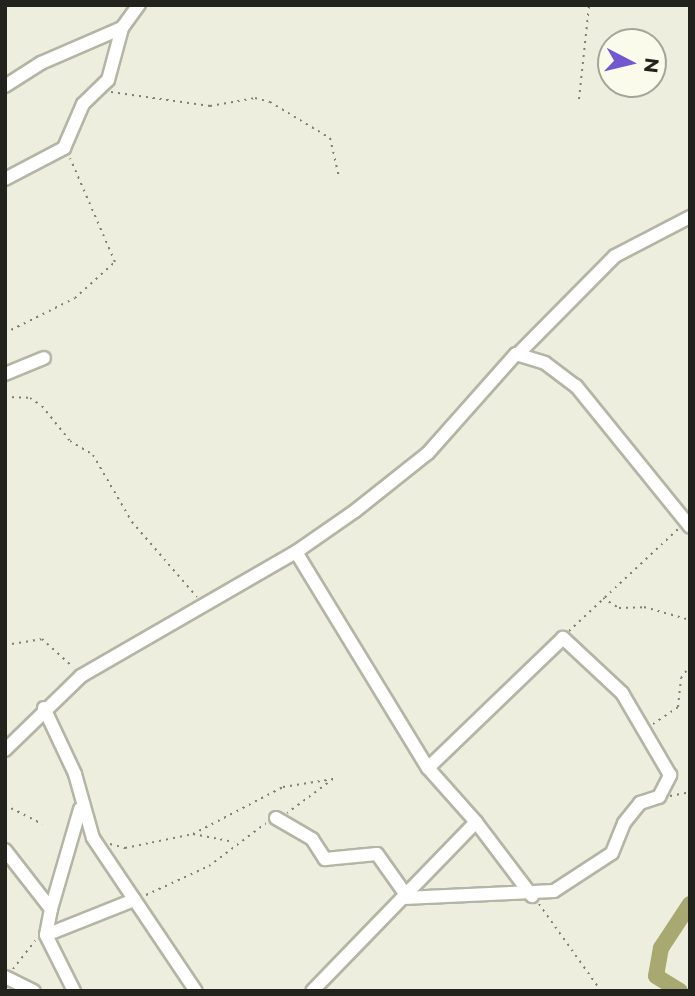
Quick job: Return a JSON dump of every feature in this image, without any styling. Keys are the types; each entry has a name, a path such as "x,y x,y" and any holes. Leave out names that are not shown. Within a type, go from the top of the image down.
{"street":[{"path":"5,178 64,148 83,104 100,90 122,28 139,5"},
{"path":"5,86 41,62 122,28"},
{"path":"5,750 44,708 81,676 296,552 428,453 519,353 615,256 690,217"},
{"path":"519,353 576,386 687,524"},
{"path":"5,374 44,358"},
{"path":"296,552 428,768 476,822 532,896"},
{"path":"405,896 532,896 564,886 612,853 639,804 659,797 670,773 639,730 622,693 562,638 428,768"},
{"path":"44,708 75,774 80,808 96,842 196,991"},
{"path":"74,991 45,932 80,808"},
{"path":"276,818 312,838 324,859 377,854 405,896"},
{"path":"312,991 476,822"},
{"path":"5,850 51,909"},
{"path":"45,932 134,900"},
{"path":"7,976 34,991"}],"path":[{"path":"579,99 589,5"},
{"path":"100,90 210,106 255,98 270,102 330,138 339,176"},
{"path":"5,332 75,298 115,262 96,207 64,148"},
{"path":"5,397 36,402 70,441 93,455 132,522 204,606"},
{"path":"565,635 687,524"},
{"path":"603,598 619,608 645,607 690,620"},
{"path":"5,645 32,638 51,642 81,676"},
{"path":"639,730 674,713 690,666"},
{"path":"96,842 125,848 192,834 283,787 333,779 332,786 236,843 193,875 134,900"},
{"path":"659,797 690,792"},
{"path":"5,805 43,824"},
{"path":"192,834 236,843"},
{"path":"532,896 601,991"},
{"path":"7,976 45,932"}],"waterway":[{"path":"680,991 656,976 661,948 690,904"}]}
